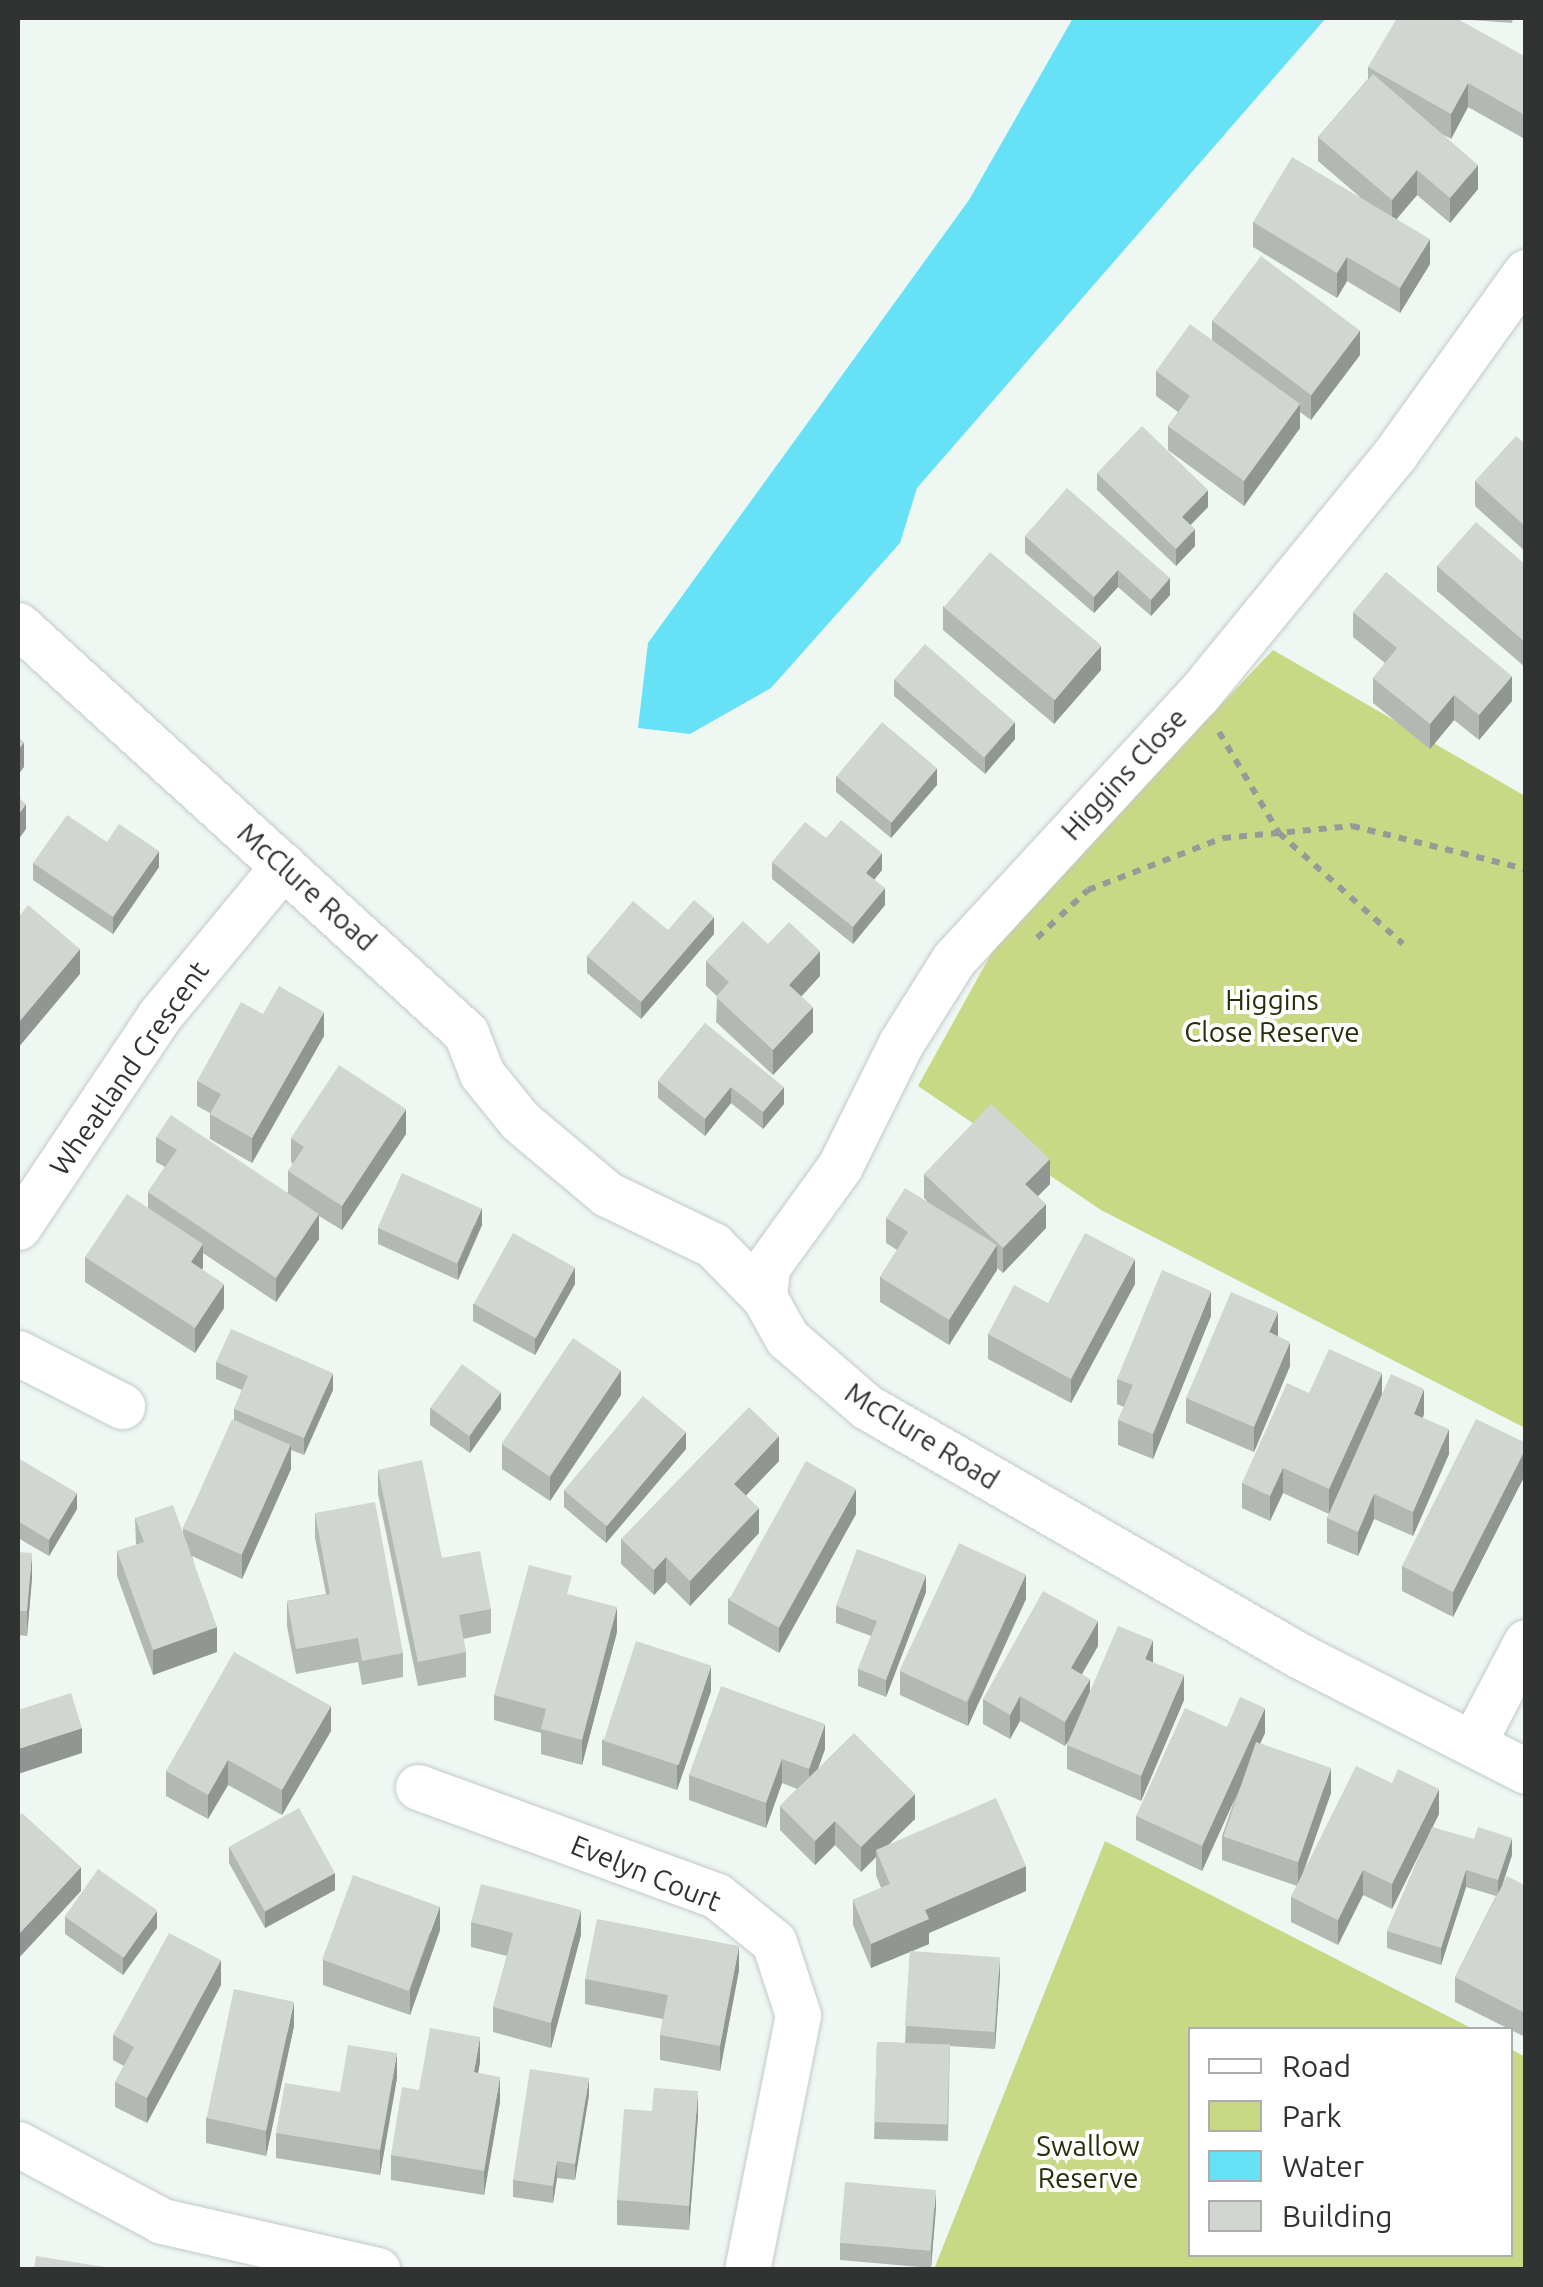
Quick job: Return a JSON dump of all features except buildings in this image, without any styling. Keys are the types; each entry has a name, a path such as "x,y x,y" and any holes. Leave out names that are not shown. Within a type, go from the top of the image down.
{"street":[{"name":"Higgins Close","path":"764,1297 767,1267 840,1166 901,1043 954,959 1197,696 1395,454 1526,272"},
{"name":"McClure Road","path":"18,624 466,1033 493,1090 520,1121 607,1194 713,1245 764,1297 787,1338 867,1408 1300,1656 1526,1770"},
{"name":"Wheatland Crescent","path":"18,1227 159,1016 283,866"},
{"path":"18,1353 122,1406"},
{"path":"1473,1744 1526,1642"},
{"name":"Evelyn Court","path":"418,1786 717,1896 774,1942 798,2015 748,2270"},
{"path":"18,2144 162,2222 378,2270"}],"path":[{"path":"1197,696 1279,832 1403,944"},
{"path":"1025,949 1088,890 1223,838 1352,826 1492,856 1526,869"}],"green space":[{"name":"Higgins Close Reserve","path":"1273,650 1525,796 1525,1428 1101,1210 918,1086 1001,936"},
{"name":"Swallow Reserve","path":"1105,1841 1469,2027 1188,2027 1188,2257 1513,2257 1513,2050 1525,2057 1525,2269 934,2269"}],"water":[{"path":"1073,18 1326,18 917,488 900,543 771,688 690,734 638,728 648,643 969,200"}]}
